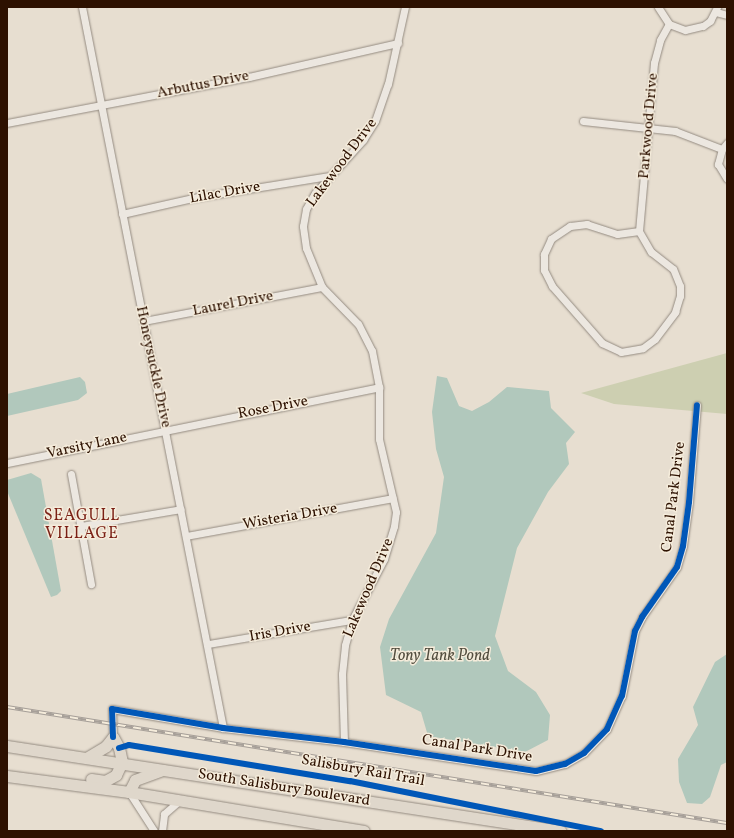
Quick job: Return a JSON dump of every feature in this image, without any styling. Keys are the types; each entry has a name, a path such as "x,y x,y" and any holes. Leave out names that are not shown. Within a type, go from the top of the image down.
{"main road":[{"path":"61,783 70,777 105,781 116,775 122,762 119,748 113,737 106,746 88,757"},
{"name":"South Salisbury Boulevard","path":"7,746 166,768 561,831"},
{"path":"129,792 135,780 166,768"},
{"name":"South Salisbury Boulevard","path":"7,776 129,792 364,831"}],"street":[{"name":"Honeysuckle Drive","path":"82,7 166,429 223,728"},
{"name":"Lakewood Drive","path":"344,742 342,674 345,645 352,620 373,583 391,537 396,512 379,439 379,387 375,360 366,336 345,308 322,286 310,260 303,226 310,201 328,176 363,140 376,122 398,43 405,7"},
{"path":"658,7 668,24 676,28 695,30 710,21 716,9 727,15"},
{"name":"Parkwood Drive","path":"639,231 648,126 657,50 668,24"},
{"name":"Arbutus Drive","path":"7,123 249,77 398,43"},
{"path":"582,121 648,126 685,134 722,149"},
{"path":"727,143 722,149 718,164 727,180"},
{"name":"Lilac Drive","path":"122,214 193,198 328,176"},
{"path":"587,224 617,234 639,231 651,252 673,269 680,286 680,296 675,312 655,339 642,348 621,352 602,343 552,286 544,270 544,254 551,239 570,226 587,224"},
{"name":"Laurel Drive","path":"144,321 322,286"},
{"name":"Rose Drive","path":"166,429 379,387"},
{"name":"Canal Park Drive","path":"113,737 112,709 223,728 344,742 536,771 564,764 593,745 607,729 622,696 635,631 642,617 677,568 683,546 689,502 697,405"},
{"name":"Varsity Lane","path":"7,463 166,429"},
{"path":"71,474 91,584"},
{"name":"Wisteria Drive","path":"186,536 393,498"},
{"path":"81,526 181,508"},
{"name":"Iris Drive","path":"208,644 352,620"},
{"path":"129,792 154,831"},
{"path":"162,831 164,814 178,801"}],"shaded area":[{"path":"727,353 727,414 614,404 581,393"}],"water":[{"name":"Tony Tank Pond","path":"437,376 447,378 459,406 472,411 489,402 507,387 549,391 551,408 575,432 566,443 569,464 548,492 517,548 495,636 508,671 536,692 550,715 548,740 525,752 428,736 421,712 386,695 380,647 389,619 436,533 444,477 436,449 432,412"},
{"path":"80,377 85,382 87,393 78,400 7,416 7,394"},
{"path":"31,473 41,479 61,591 57,595 51,597 7,491 7,480"},
{"path":"727,654 727,762 721,765 710,797 702,804 687,803 679,782 678,759 698,725 693,707 715,662"}],"railway":[{"path":"7,707 727,823"}],"cycle path":[{"path":"113,737 112,709 223,728 344,742 536,771 565,764 584,753 607,729 622,696 635,631 642,617 677,567 683,546 689,502 697,405"},
{"name":"Salisbury Rail Trail","path":"119,748 129,745 350,781 601,831"}],"district":[{"name":"SEAGULL VILLAGE","path":"82,525"}]}
